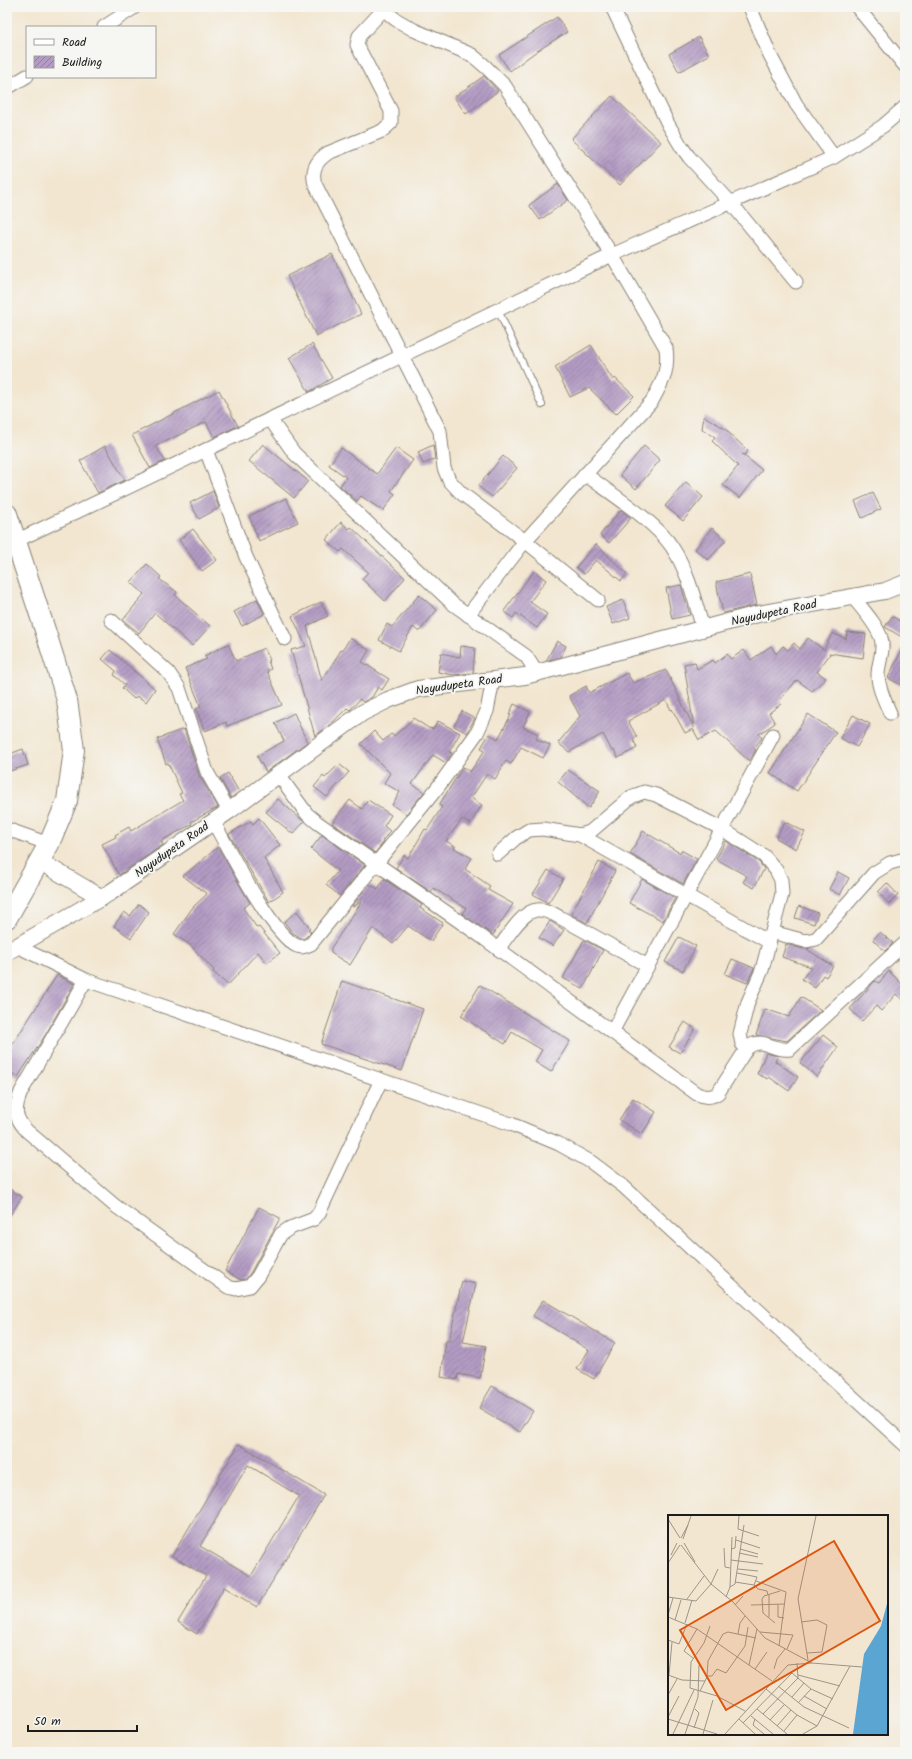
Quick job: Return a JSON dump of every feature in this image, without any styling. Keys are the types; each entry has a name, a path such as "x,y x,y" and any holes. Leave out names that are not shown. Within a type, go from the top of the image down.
{"main road":[{"path":"7,514 67,700 74,750 67,801 49,844 7,918"}],"street":[{"path":"106,26 135,7"},
{"path":"612,7 668,124 681,146 731,203 796,282"},
{"path":"750,7 770,56 796,104 834,157"},
{"path":"857,7 905,66"},
{"path":"468,615 525,541 652,401 664,379 668,363 666,348 612,255 505,86 472,55 414,30 395,19 382,8 359,36 357,45 391,111 391,122 382,131 328,153 321,158 314,170 313,176 315,184 440,431 444,468 449,480 461,493 525,541 598,600"},
{"path":"7,88 26,77"},
{"path":"16,541 612,255 834,157 883,126 905,107"},
{"path":"270,419 294,453 447,598 468,615 526,656 537,673"},
{"path":"206,450 246,557 284,639"},
{"path":"585,474 652,526 671,546 689,583 703,629"},
{"name":"Nayudupeta Road","path":"12,949 102,898 229,811 362,713 388,700 418,689 525,676 758,614 885,591 905,583"},
{"path":"853,597 881,638 882,648 878,675 880,686 890,713"},
{"path":"111,620 168,672 179,688 207,772 229,811"},
{"path":"213,821 253,892 281,932 298,947 304,947 312,944 438,787 477,733 487,711 493,680"},
{"path":"612,1032 773,735"},
{"path":"278,774 307,814 318,823 498,949 697,1094 708,1097 718,1093 747,1048 752,1044 758,1042 775,1049 790,1049 905,943"},
{"path":"580,835 590,832 631,797 644,792 656,795 722,829 764,856 776,870 781,880 782,894 762,970 748,1002 740,1034 742,1044 747,1048"},
{"path":"498,854 516,838 529,830 543,828 580,835 686,895 770,937 806,941 816,939 874,873 890,863 905,859"},
{"path":"7,829 49,844"},
{"path":"39,861 102,898"},
{"path":"498,949 522,918 530,911 538,909 548,911 648,966"},
{"path":"12,949 86,980 511,1124 559,1144 591,1162 623,1186 905,1445"},
{"path":"86,980 21,1092 16,1104 16,1114 21,1124 27,1131 114,1205 228,1287 236,1289 250,1286 258,1276 281,1234 290,1228 314,1219 319,1213 381,1080"}],"lane":[{"path":"498,310 542,405"}],"building":[{"path":"557,17 567,32 534,53 510,71 499,55"},
{"path":"699,37 709,55 679,72 669,54"},
{"path":"484,76 498,91 466,114 454,97"},
{"path":"612,96 661,142 620,185 571,139"},
{"path":"558,184 568,200 540,220 529,205"},
{"path":"332,254 361,314 316,336 287,276"},
{"path":"312,344 332,378 309,392 289,358"},
{"path":"591,345 613,380 615,378 634,396 616,414 589,388 570,397 555,367"},
{"path":"219,390 238,426 214,437 206,422 156,446 165,461 150,468 132,435"},
{"path":"704,416 724,428 748,451 745,455 742,454 762,470 740,498 723,485 738,466 712,441 715,437 702,429"},
{"path":"263,444 308,481 294,498 249,461"},
{"path":"433,445 435,459 423,464 418,452"},
{"path":"105,446 125,480 98,493 80,461"},
{"path":"644,446 660,460 636,489 620,475"},
{"path":"341,448 377,474 396,448 413,460 391,491 395,494 383,511 361,496 357,501 340,486 346,477 329,465"},
{"path":"503,456 517,468 492,497 478,486"},
{"path":"686,482 703,497 683,521 665,506"},
{"path":"213,491 219,508 199,519 190,503"},
{"path":"873,493 881,509 862,518 855,501"},
{"path":"286,498 298,522 259,541 249,516"},
{"path":"621,510 631,518 609,543 600,535"},
{"path":"341,522 349,529 351,527 405,578 385,601 362,579 368,572 343,549 340,552 326,540"},
{"path":"712,528 726,540 708,560 695,549"},
{"path":"193,529 217,560 202,571 179,540"},
{"path":"596,544 627,574 621,581 596,560 584,574 576,567"},
{"path":"147,564 161,577 159,579 177,592 175,595 210,626 192,646 155,613 139,633 123,620 144,594 131,582"},
{"path":"534,571 546,580 530,602 547,614 537,628 516,613 513,618 504,611"},
{"path":"750,574 757,605 723,613 716,582"},
{"path":"681,585 690,615 672,619 666,588"},
{"path":"419,595 437,610 419,632 413,627 399,651 379,640 387,624 392,627"},
{"path":"257,599 264,614 242,626 234,612"},
{"path":"623,600 630,618 613,624 606,607"},
{"path":"321,602 328,616 307,626 322,681 350,638 369,650 362,662 389,679 382,690 378,687 372,697 363,702 360,699 350,710 347,708 331,724 315,736 291,650 306,646 292,616"},
{"path":"892,616 905,624 905,639 885,627"},
{"path":"847,632 866,634 863,658 829,653 830,654 817,672 826,678 812,691 797,680 779,701 781,704 769,713 775,723 759,734 762,738 754,748 756,750 749,761 716,731 699,740 693,729 685,733 666,700 628,721 637,737 633,739 637,748 618,758 614,750 612,751 603,734 569,752 558,743 580,716 569,696 586,686 589,693 627,673 633,683 666,670 694,728 684,664 695,662 697,669 713,660 715,663 727,654 731,659 744,650 751,660 771,646 776,654 783,646 788,650 794,643 800,649 808,638 824,650 832,633 846,639"},
{"path":"557,641 566,646 561,657 546,661"},
{"path":"905,643 905,687 888,678"},
{"path":"228,644 236,661 264,648 270,660 268,661 271,669 267,671 282,705 227,726 226,722 205,731 196,709 201,707 185,668 207,659 204,656"},
{"path":"461,646 475,648 473,673 453,675 438,672 441,653 460,657"},
{"path":"110,650 155,689 146,702 137,696 134,699 122,688 125,685 114,675 116,671 102,659"},
{"path":"514,704 530,712 523,727 538,734 536,739 550,745 543,758 521,747 511,764 506,761 495,779 487,774 471,798 482,805 470,824 462,819 446,841 455,846 454,848 472,858 465,869 490,886 488,890 513,904 493,935 462,914 466,908 433,888 431,892 396,868 404,855 408,858 425,829 427,830 442,807 439,805 463,767 470,772 485,750 481,748 489,734 498,739 511,715 509,715"},
{"path":"462,711 475,718 467,733 454,726"},
{"path":"294,713 307,742 266,772 257,756 284,741 275,723"},
{"path":"808,714 836,732 797,791 770,773"},
{"path":"853,715 870,724 857,747 840,738"},
{"path":"413,718 430,729 433,729 438,721 460,733 449,752 452,753 446,763 433,755 412,784 424,792 406,814 392,805 400,792 384,783 390,773 361,744 374,731 383,741 391,734 394,736"},
{"path":"184,729 199,775 218,807 191,822 192,824 161,841 163,845 119,875 102,844 116,837 115,835 129,827 131,831 183,800 179,794 182,793 168,763 166,764 157,739"},
{"path":"23,749 28,765 7,772 7,755"},
{"path":"339,764 349,772 327,797 314,787 323,776 325,778"},
{"path":"568,770 600,791 589,808 558,782"},
{"path":"228,773 239,792 231,798 220,778"},
{"path":"278,799 304,822 293,834 266,812"},
{"path":"350,800 362,809 368,800 391,815 384,826 390,831 382,841 384,842 375,853 332,823"},
{"path":"259,818 280,845 264,858 283,892 269,902 229,834 251,821 253,824"},
{"path":"785,822 805,832 796,849 776,838"},
{"path":"643,831 680,853 681,850 697,859 683,884 630,854"},
{"path":"322,835 365,865 340,896 326,885 338,871 311,849"},
{"path":"726,841 759,862 764,869 754,888 743,882 747,876 716,859"},
{"path":"218,847 250,903 243,908 257,928 259,927 280,953 267,963 258,952 228,985 213,972 214,970 190,945 174,934 193,907 207,894 183,876"},
{"path":"599,862 615,871 587,923 571,914"},
{"path":"548,870 563,879 548,903 533,894"},
{"path":"838,872 849,878 840,895 829,889"},
{"path":"384,879 422,905 420,908 443,923 431,941 408,926 393,944 373,928 350,965 331,953 331,948 362,901 353,907 352,906 369,884 378,889"},
{"path":"642,879 675,898 663,921 629,903"},
{"path":"887,883 898,895 889,904 878,892"},
{"path":"139,904 149,912 131,938 114,926 124,912 130,916"},
{"path":"799,906 818,913 814,924 795,918"},
{"path":"297,911 310,928 308,929 311,932 303,939 293,933 284,922"},
{"path":"550,921 564,930 553,946 539,938"},
{"path":"880,932 893,943 885,951 873,940"},
{"path":"679,937 696,946 683,971 665,962"},
{"path":"584,940 603,950 583,989 563,978"},
{"path":"786,944 803,949 809,948 808,950 833,966 826,977 823,975 815,988 802,979 811,967 782,957"},
{"path":"732,959 754,968 747,983 725,974"},
{"path":"889,971 905,987 905,1002 896,994 881,1011 876,1006 862,1021 850,1009 875,981 879,983"},
{"path":"57,975 74,984 46,1034 18,1077 7,1070 7,1053"},
{"path":"342,981 423,1009 402,1071 321,1044"},
{"path":"480,985 570,1041 551,1072 535,1062 542,1050 512,1032 505,1044 461,1016"},
{"path":"801,997 821,1010 787,1041 756,1035 765,1009 789,1017"},
{"path":"685,1022 695,1029 680,1053 669,1047"},
{"path":"823,1035 838,1047 817,1077 800,1063"},
{"path":"766,1053 778,1056 775,1061 798,1077 789,1091 769,1077 768,1079 757,1074"},
{"path":"633,1098 656,1112 642,1134 619,1120"},
{"path":"7,1187 22,1197 7,1220"},
{"path":"259,1207 280,1218 251,1272 246,1279 241,1280 225,1271"},
{"path":"462,1281 476,1284 463,1342 486,1346 480,1378 458,1374 457,1380 441,1377 446,1341 449,1341"},
{"path":"543,1300 615,1343 594,1379 577,1369 589,1350 533,1316"},
{"path":"492,1386 533,1411 520,1432 479,1408"},
{"path":"239,1444 324,1495 257,1607 224,1587 197,1634 178,1622 206,1576 172,1556","holes":["248,1465 299,1496 251,1576 200,1546"]}]}
